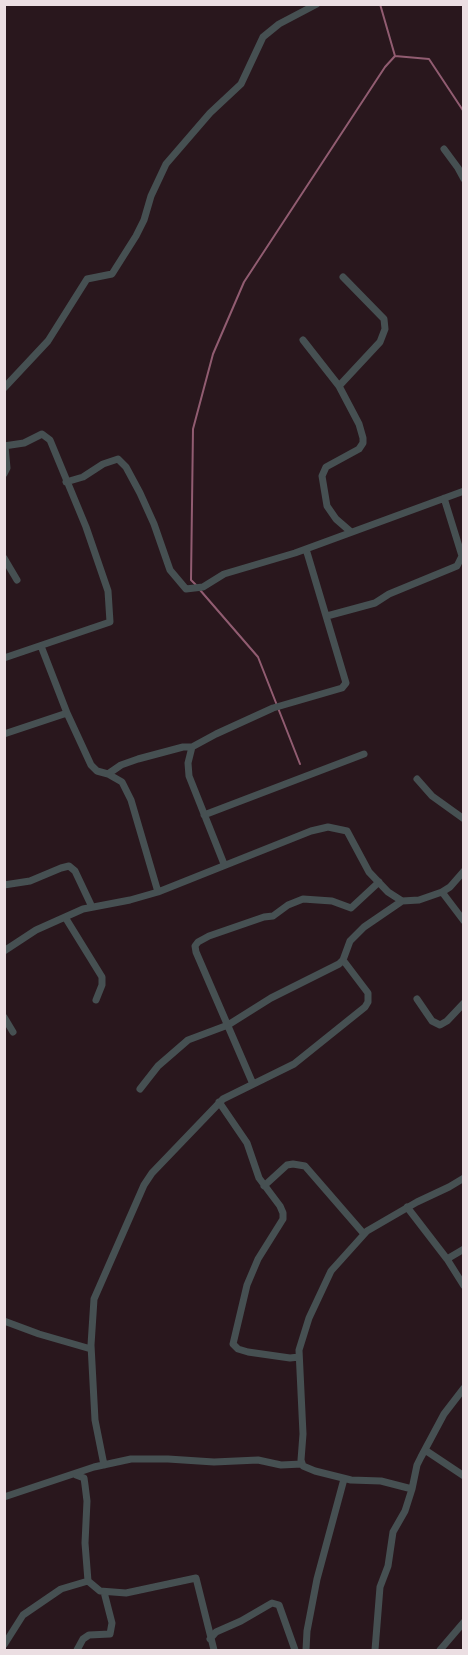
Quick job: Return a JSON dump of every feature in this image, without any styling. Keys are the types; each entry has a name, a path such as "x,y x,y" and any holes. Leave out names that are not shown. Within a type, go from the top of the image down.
{"street":[{"path":"4,388 48,341 87,279 112,274 144,220 151,196 166,164 210,113 241,84 263,37 279,24 317,4"},
{"path":"444,148 464,179"},
{"path":"339,386 384,337 384,319 342,277"},
{"path":"303,340 339,386 359,424 363,443 355,452 326,467 322,476 327,506 336,519 351,532"},
{"path":"4,474 7,468 5,446 24,443 44,434 50,440 86,527 108,591 110,622 4,658"},
{"path":"66,482 83,477 103,464 118,459 126,467 140,494 154,524 170,570 186,589 203,587 224,574 306,549 464,491"},
{"path":"327,616 375,603 389,594 457,566 462,556 444,498"},
{"path":"108,774 121,765 138,759 183,747 192,747 273,708 342,688 346,678 306,549"},
{"path":"4,558 17,580"},
{"path":"41,646 67,713 91,765 97,771 122,782 131,800 158,892"},
{"path":"4,734 67,713"},
{"path":"192,747 188,763 189,776 224,864"},
{"path":"204,815 364,754"},
{"path":"417,779 432,796 464,819"},
{"path":"4,951 36,930 65,917 92,907 158,892 224,864 311,831 328,827 347,831 369,872 402,901"},
{"path":"4,885 30,881 69,866 82,883 92,907"},
{"path":"140,1089 158,1066 188,1040 228,1025 271,998 339,964 343,960 350,941 364,927 402,901 419,900 442,892 464,870"},
{"path":"253,1084 195,946 198,942 264,917 273,916 288,904 303,899 332,901 351,908 378,882"},
{"path":"442,892 464,921"},
{"path":"65,917 102,978 102,985 96,1000"},
{"path":"104,1465 95,1420 91,1349 94,1299 144,1185 152,1173 219,1102 294,1064 365,1007 368,1002 368,993 343,960"},
{"path":"417,999 432,1021 440,1025 447,1021 464,1002"},
{"path":"4,1017 13,1032"},
{"path":"219,1102 247,1143 259,1178 280,1206 283,1219 258,1258 247,1285 233,1344 238,1349 248,1352 298,1357"},
{"path":"264,1185 287,1165 305,1166 364,1234"},
{"path":"302,1464 303,1434 298,1357 306,1329 324,1285 332,1271 371,1227 464,1178"},
{"path":"407,1207 447,1259 464,1286"},
{"path":"447,1259 464,1249"},
{"path":"4,1321 91,1349"},
{"path":"375,1650 380,1587 388,1566 393,1532 405,1511 417,1465 444,1414 464,1388"},
{"path":"425,1450 464,1476"},
{"path":"4,1497 117,1461 153,1458 214,1462 258,1460 281,1465 302,1464 308,1469 344,1479 381,1481 412,1489"},
{"path":"76,1475 84,1478 86,1493 85,1543 88,1581 92,1586 104,1592 126,1593 196,1578 214,1650"},
{"path":"306,1650 307,1631 317,1579 344,1479"},
{"path":"4,1645 23,1616 61,1589 88,1581"},
{"path":"77,1650 83,1639 89,1635 110,1634 112,1623 104,1592"},
{"path":"210,1639 216,1632 241,1622 272,1603 279,1605 295,1650"},
{"path":"440,1650 464,1622"}],"waterway":[{"path":"380,4 395,56 429,59 464,112"},
{"path":"196,585 191,580 193,429 213,354 244,282 385,67 395,56"},
{"path":"200,590 258,657 300,764"}]}
